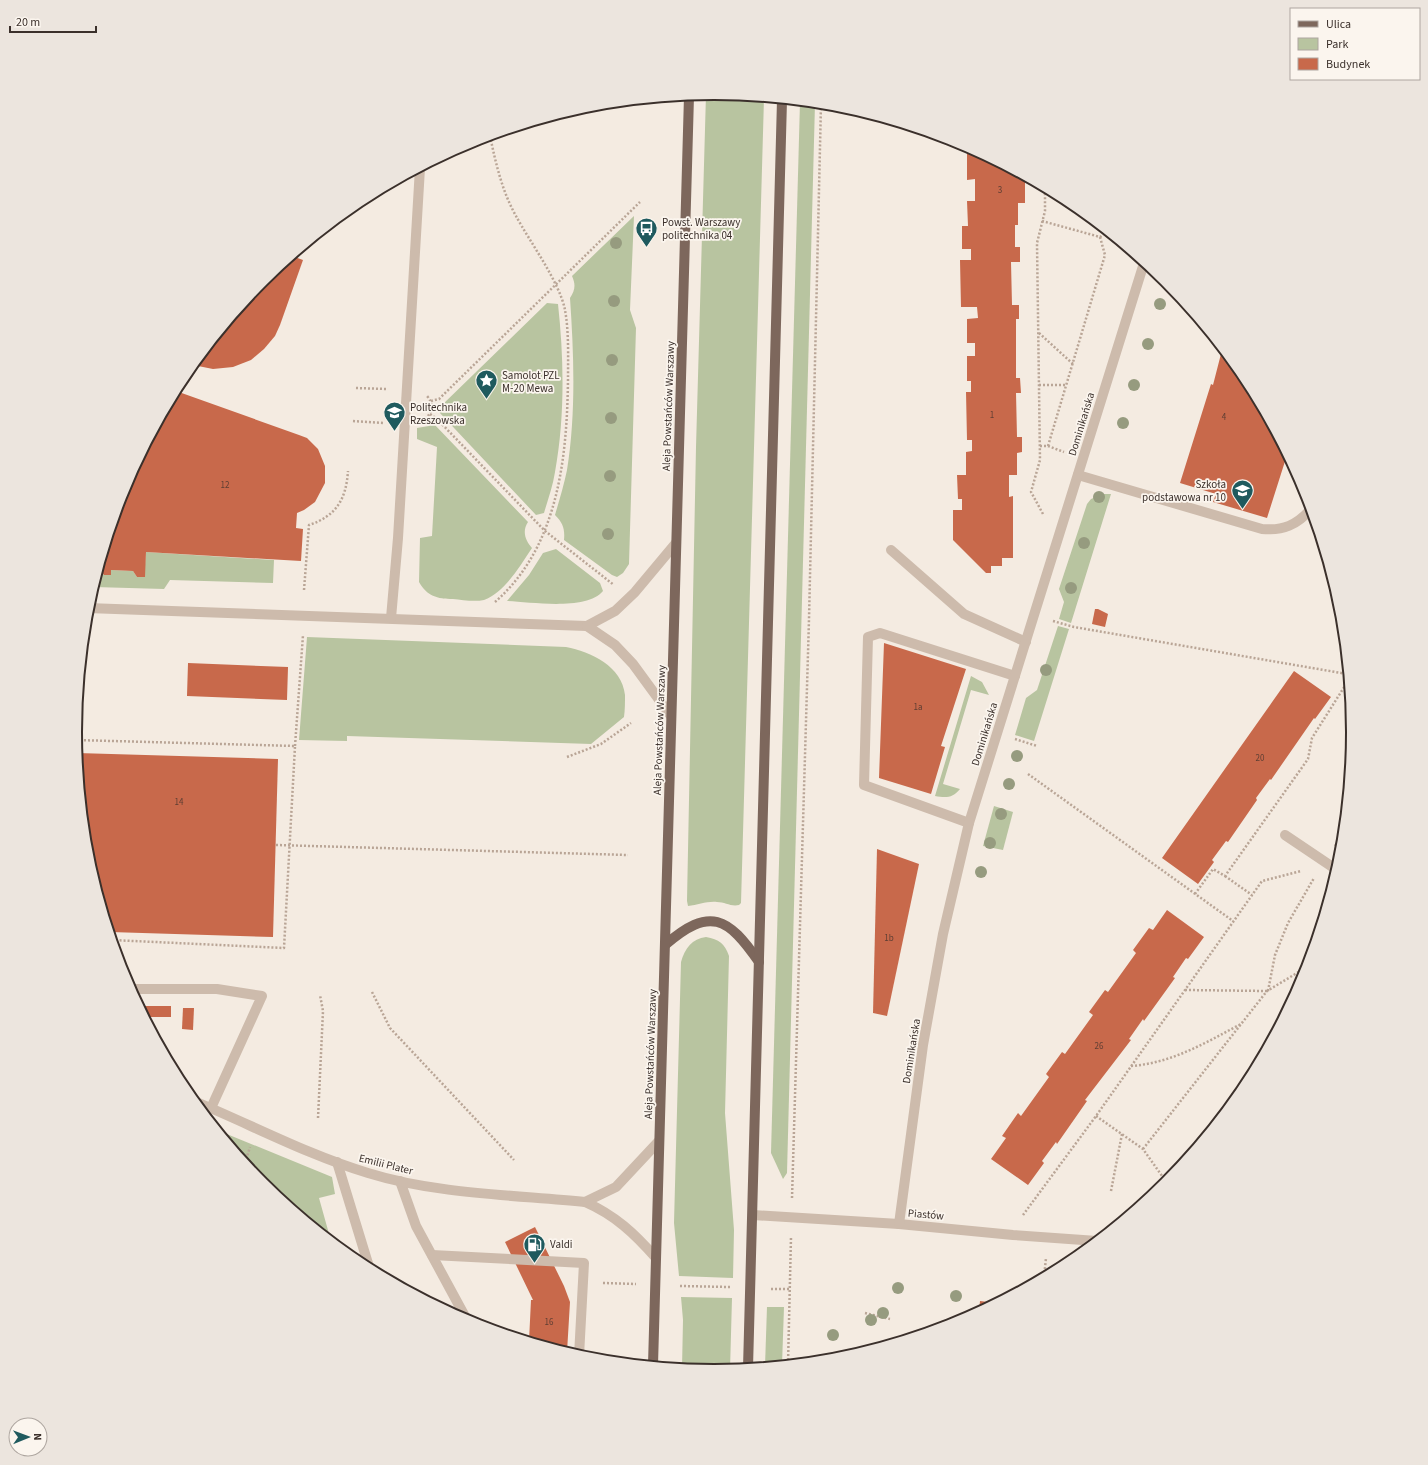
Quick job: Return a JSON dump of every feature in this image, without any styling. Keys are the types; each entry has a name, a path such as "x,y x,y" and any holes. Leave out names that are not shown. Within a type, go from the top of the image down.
{"main road":[{"name":"Aleja Powstańców Warszawy","path":"653,1361 689,101"},
{"path":"748,1363 782,105"},
{"path":"666,945 694,923 708,921 724,924 736,932 759,962"}],"street":[{"path":"391,618 398,538 420,174"},
{"name":"Dominikańska","path":"899,1224 922,1045 944,934 969,824 1142,268"},
{"path":"1078,475 1262,529 1278,530 1289,526 1306,513"},
{"path":"94,608 587,626 615,610 635,592 676,543"},
{"path":"891,550 964,614 1026,642"},
{"path":"587,626 614,645 633,664 671,716"},
{"path":"969,824 864,785 868,636 880,633 1015,676"},
{"path":"1285,835 1331,867"},
{"path":"137,989 217,990 262,996 210,1108"},
{"name":"Emilii Plater","path":"205,1106 272,1136 337,1162 400,1182 585,1202 602,1209 626,1226 656,1258"},
{"path":"585,1202 616,1187 659,1141"},
{"path":"337,1162 367,1261"},
{"path":"400,1182 416,1226 462,1312"},
{"name":"Piastów","path":"753,1215 899,1224 1090,1240"},
{"path":"432,1255 584,1263 579,1349"}],"path":[{"path":"788,1360 809,627 821,110"},
{"path":"491,142 503,186 515,214 556,285 565,309 568,407 564,453 557,495 545,531 534,556 519,578 493,604"},
{"path":"1044,516 1031,492 1040,460 1037,242 1045,211 1045,194"},
{"path":"431,401 439,399 640,202"},
{"path":"1042,221 1100,237"},
{"path":"1100,237 1103,235"},
{"path":"1048,446 1106,255 1100,237"},
{"path":"1039,333 1073,364"},
{"path":"1039,385 1066,385"},
{"path":"356,388 378,388"},
{"path":"430,414 437,419 545,531 615,585 620,582"},
{"path":"353,420 376,422"},
{"path":"304,590 308,525 321,521 339,505 345,492 348,471"},
{"path":"1059,622 1074,627 1343,673"},
{"path":"118,940 284,948 303,632"},
{"path":"1225,876 1308,759 1312,738 1345,686"},
{"path":"567,758 601,744 631,723"},
{"path":"1012,738 1037,746"},
{"path":"82,740 295,746"},
{"path":"1028,774 1233,921"},
{"path":"276,845 628,855"},
{"path":"1267,991 1275,955 1288,923 1324,862"},
{"path":"1195,894 1213,869 1252,895"},
{"path":"1013,1235 1022,1216 1096,1116 1262,881 1304,870 1319,871"},
{"path":"1143,1149 1267,991 1299,972"},
{"path":"1184,990 1267,991"},
{"path":"372,992 390,1028 514,1160"},
{"path":"318,1118 323,1011 320,995"},
{"path":"1131,1066 1150,1065 1172,1059 1243,1023"},
{"path":"1096,1116 1143,1149 1163,1177"},
{"path":"1111,1192 1122,1134"},
{"path":"583,1283 637,1284"},
{"path":"680,1286 732,1287"},
{"path":"768,1289 790,1288"},
{"path":"865,1313 890,1319"}],"green space":[{"path":"706,100 764,103 741,903 739,905 713,902 688,906 687,901 696,447"},
{"path":"800,107 815,109 787,1173 783,1179 771,1153"},
{"path":"634,216 630,310 636,328 629,564 623,573 617,577 612,575 564,540 563,526 555,515 567,470 572,428 573,363 570,298 574,290 574,282 572,276"},
{"path":"547,303 558,304 562,367 561,430 553,482 544,513 536,515 439,412 440,407"},
{"path":"433,423 528,522 525,529 525,535 532,548 505,585 492,596 484,600 468,601 433,596 425,591 419,582 420,538 432,536 437,447 417,439 417,428 429,426"},
{"path":"1103,494 1111,494 1071,623 1059,619 1064,602 1059,589 1087,504 1091,499"},
{"path":"556,549 600,583 603,591 595,597 572,603 543,604 507,601 529,575 543,553"},
{"path":"146,552 274,560 273,583 170,580 164,589 99,587 103,574 111,575 111,570 133,571 137,577 144,577"},
{"path":"1058,626 1069,629 1034,741 1015,735 1026,698 1037,690"},
{"path":"307,637 566,647 576,649 604,662 612,668 618,676 623,685 625,695 624,717 591,744 347,736 347,741 299,740"},
{"path":"971,676 982,682 989,695 971,690 943,784 960,789 949,797 935,796"},
{"path":"994,806 1013,812 1003,850 983,846"},
{"path":"706,937 715,939 721,943 726,948 729,956 725,1113 734,1230 733,1278 679,1276 674,1223 681,962 687,948 693,942"},
{"path":"227,1134 332,1177 335,1194 319,1198 329,1234 297,1208 267,1179"},
{"path":"681,1297 732,1298 730,1364 682,1363 683,1320"},
{"path":"767,1307 784,1307 782,1360 765,1362"}],"building":[{"path":"967,154 1025,182 1025,203 1018,203 1018,225 1015,225 1015,247 1020,247 1020,262 1011,262 1012,305 1019,305 1019,319 1016,319 1016,378 1020,378 1021,393 1016,393 1017,437 1022,437 1022,452 1017,453 1017,475 1009,475 1009,497 1013,496 1013,558 1002,558 1002,566 991,566 991,573 986,573 953,540 953,510 962,510 962,499 958,499 957,475 966,475 966,452 972,451 972,440 967,440 966,392 971,392 971,381 967,381 967,356 975,356 975,343 967,343 967,319 978,318 977,307 961,307 960,260 971,260 971,249 962,249 962,226 968,226 967,201 975,201 975,179 967,180"},
{"path":"296,258 303,260 275,336 264,349 251,360 233,367 213,369 200,366 239,316"},
{"path":"1221,356 1239,381 1261,417 1285,462 1267,518 1213,502 1216,494 1180,483 1211,384 1213,385"},
{"path":"181,393 307,438 318,449 325,466 325,483 315,502 297,513 296,528 303,529 301,561 146,552 145,577 137,577 133,571 111,570 111,575 104,575 104,569 116,529 130,491 147,453"},
{"path":"1095,609 1108,614 1105,627 1092,624"},
{"path":"884,643 966,669 941,746 945,747 931,794 879,778"},
{"path":"188,663 288,667 287,700 187,696"},
{"path":"1294,671 1331,697 1315,719 1314,718 1271,780 1270,779 1256,798 1257,800 1228,842 1226,841 1212,860 1214,862 1198,884 1162,858"},
{"path":"83,753 278,759 273,937 115,932 94,856 87,815"},
{"path":"877,849 919,864 887,1016 873,1013"},
{"path":"1167,910 1204,937 1188,959 1186,958 1173,977 1175,978 1129,1039 1131,1040 1085,1100 1087,1101 1057,1144 1056,1142 1042,1161 1044,1163 1028,1185 991,1159 1006,1138 1002,1136 1018,1113 1021,1116 1049,1077 1046,1074 1062,1052 1065,1054 1093,1015 1089,1012 1105,990 1108,992 1136,953 1133,950 1149,928 1153,930"},
{"path":"144,1006 171,1006 171,1017 150,1017"},
{"path":"183,1008 194,1008 193,1030 182,1029"},
{"name":"Valdi","path":"535,1227 564,1286 570,1302 567,1347 529,1337 531,1300 533,1300 505,1242"},
{"path":"980,1301 987,1302 980,1305"}],"place":[{"name":"Powst. Warszawy politechnika 04","path":"647,248"},
{"name":"Samolot PZL M-20 Mewa","path":"487,400"},
{"name":"Politechnika Rzeszowska","path":"394,432"},
{"name":"Szkoła podstawowa nr 10","path":"1242,510"},
{"name":"Valdi","path":"534,1264"}]}
